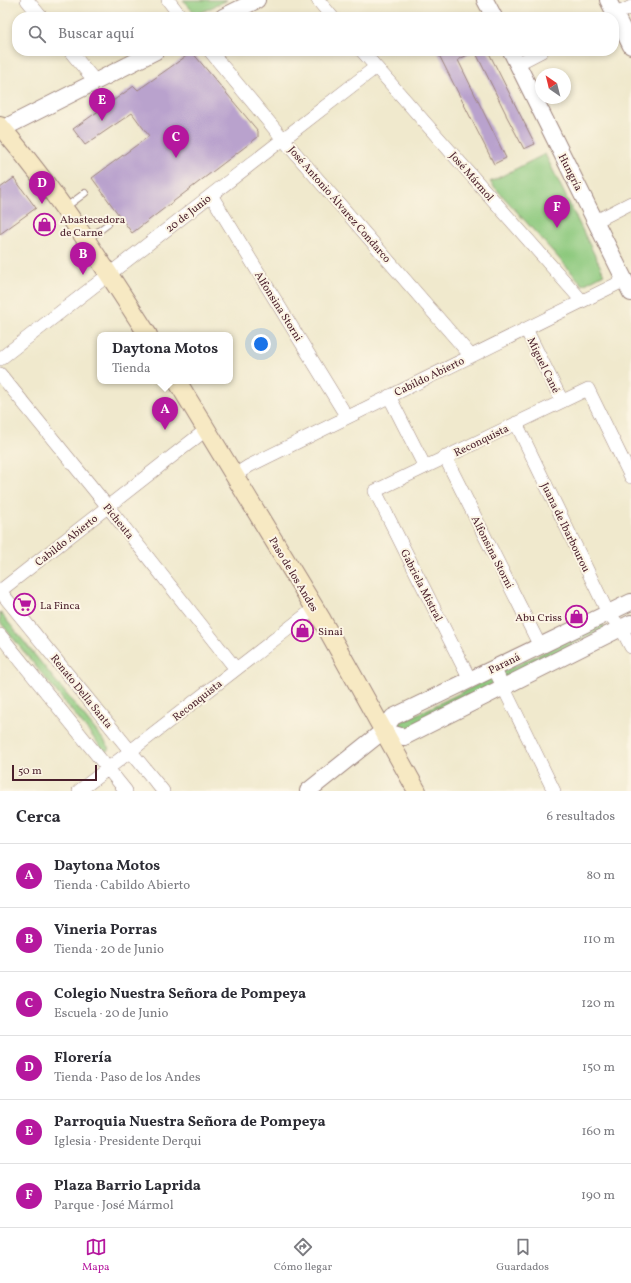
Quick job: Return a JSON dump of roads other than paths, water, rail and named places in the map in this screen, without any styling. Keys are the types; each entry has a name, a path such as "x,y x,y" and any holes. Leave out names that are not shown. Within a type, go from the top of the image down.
{"main road":[{"path":"1,127 65,208 146,332"},
{"name":"Paso de los Andes","path":"179,384 235,474 315,608 417,791"}],"street":[{"path":"27,0 37,12"},
{"path":"168,0 177,12"},
{"path":"233,12 257,0"},
{"path":"318,0 328,12"},
{"path":"485,0 491,12"},
{"path":"608,0 612,12"},
{"path":"619,13 631,7"},
{"path":"619,26 631,46"},
{"path":"74,56 95,81"},
{"path":"1,127 146,56"},
{"name":"José Antonio Álvarez Condarco","path":"214,56 283,139 471,356"},
{"name":"José Mármol","path":"366,56 582,301"},
{"name":"Hungría","path":"514,57 628,286"},
{"name":"20 de Junio","path":"0,359 376,67"},
{"name":"Alfonsina Storni","path":"211,195 347,417"},
{"path":"596,221 631,203"},
{"name":"Cabildo Abierto","path":"235,474 582,301 628,286"},
{"name":"Miguel Cané","path":"526,328 562,401"},
{"name":"Picheuta","path":"0,374 108,507 236,669"},
{"name":"Reconquista","path":"375,491 588,389 631,477"},
{"path":"389,396 425,467"},
{"name":"Juana de Ibarbourou","path":"516,423 608,613 626,625 631,647"},
{"name":"Cabildo Abierto","path":"0,591 207,429"},
{"name":"Alfonsina Storni","path":"445,457 540,646"},
{"name":"Gabriela Mistral","path":"375,491 470,680"},
{"name":"Renato Della Santa","path":"0,591 163,791"},
{"name":"Paraná","path":"308,791 383,731 393,717 631,602"},
{"name":"Reconquista","path":"79,791 315,608"},
{"name":"Paraná","path":"383,731 404,737 626,625"},
{"path":"0,635 126,791"},
{"path":"494,668 554,791"}],"lane":[{"path":"65,208 85,193"},
{"path":"87,240 108,224"}],"place":[{"name":"Parroquia Nuestra Señora de Pompeya","path":"102,121"},
{"name":"Colegio Nuestra Señora de Pompeya","path":"176,158"},
{"name":"Florería","path":"42,204"},
{"name":"Abastecedora de Carne","path":"45,225"},
{"name":"Plaza Barrio Laprida","path":"557,228"},
{"name":"Vineria Porras","path":"83,275"},
{"name":"Daytona Motos","path":"165,430"},
{"name":"La Finca","path":"25,605"},
{"name":"Abu Criss","path":"577,617"},
{"name":"Sinai","path":"302,631"}]}
